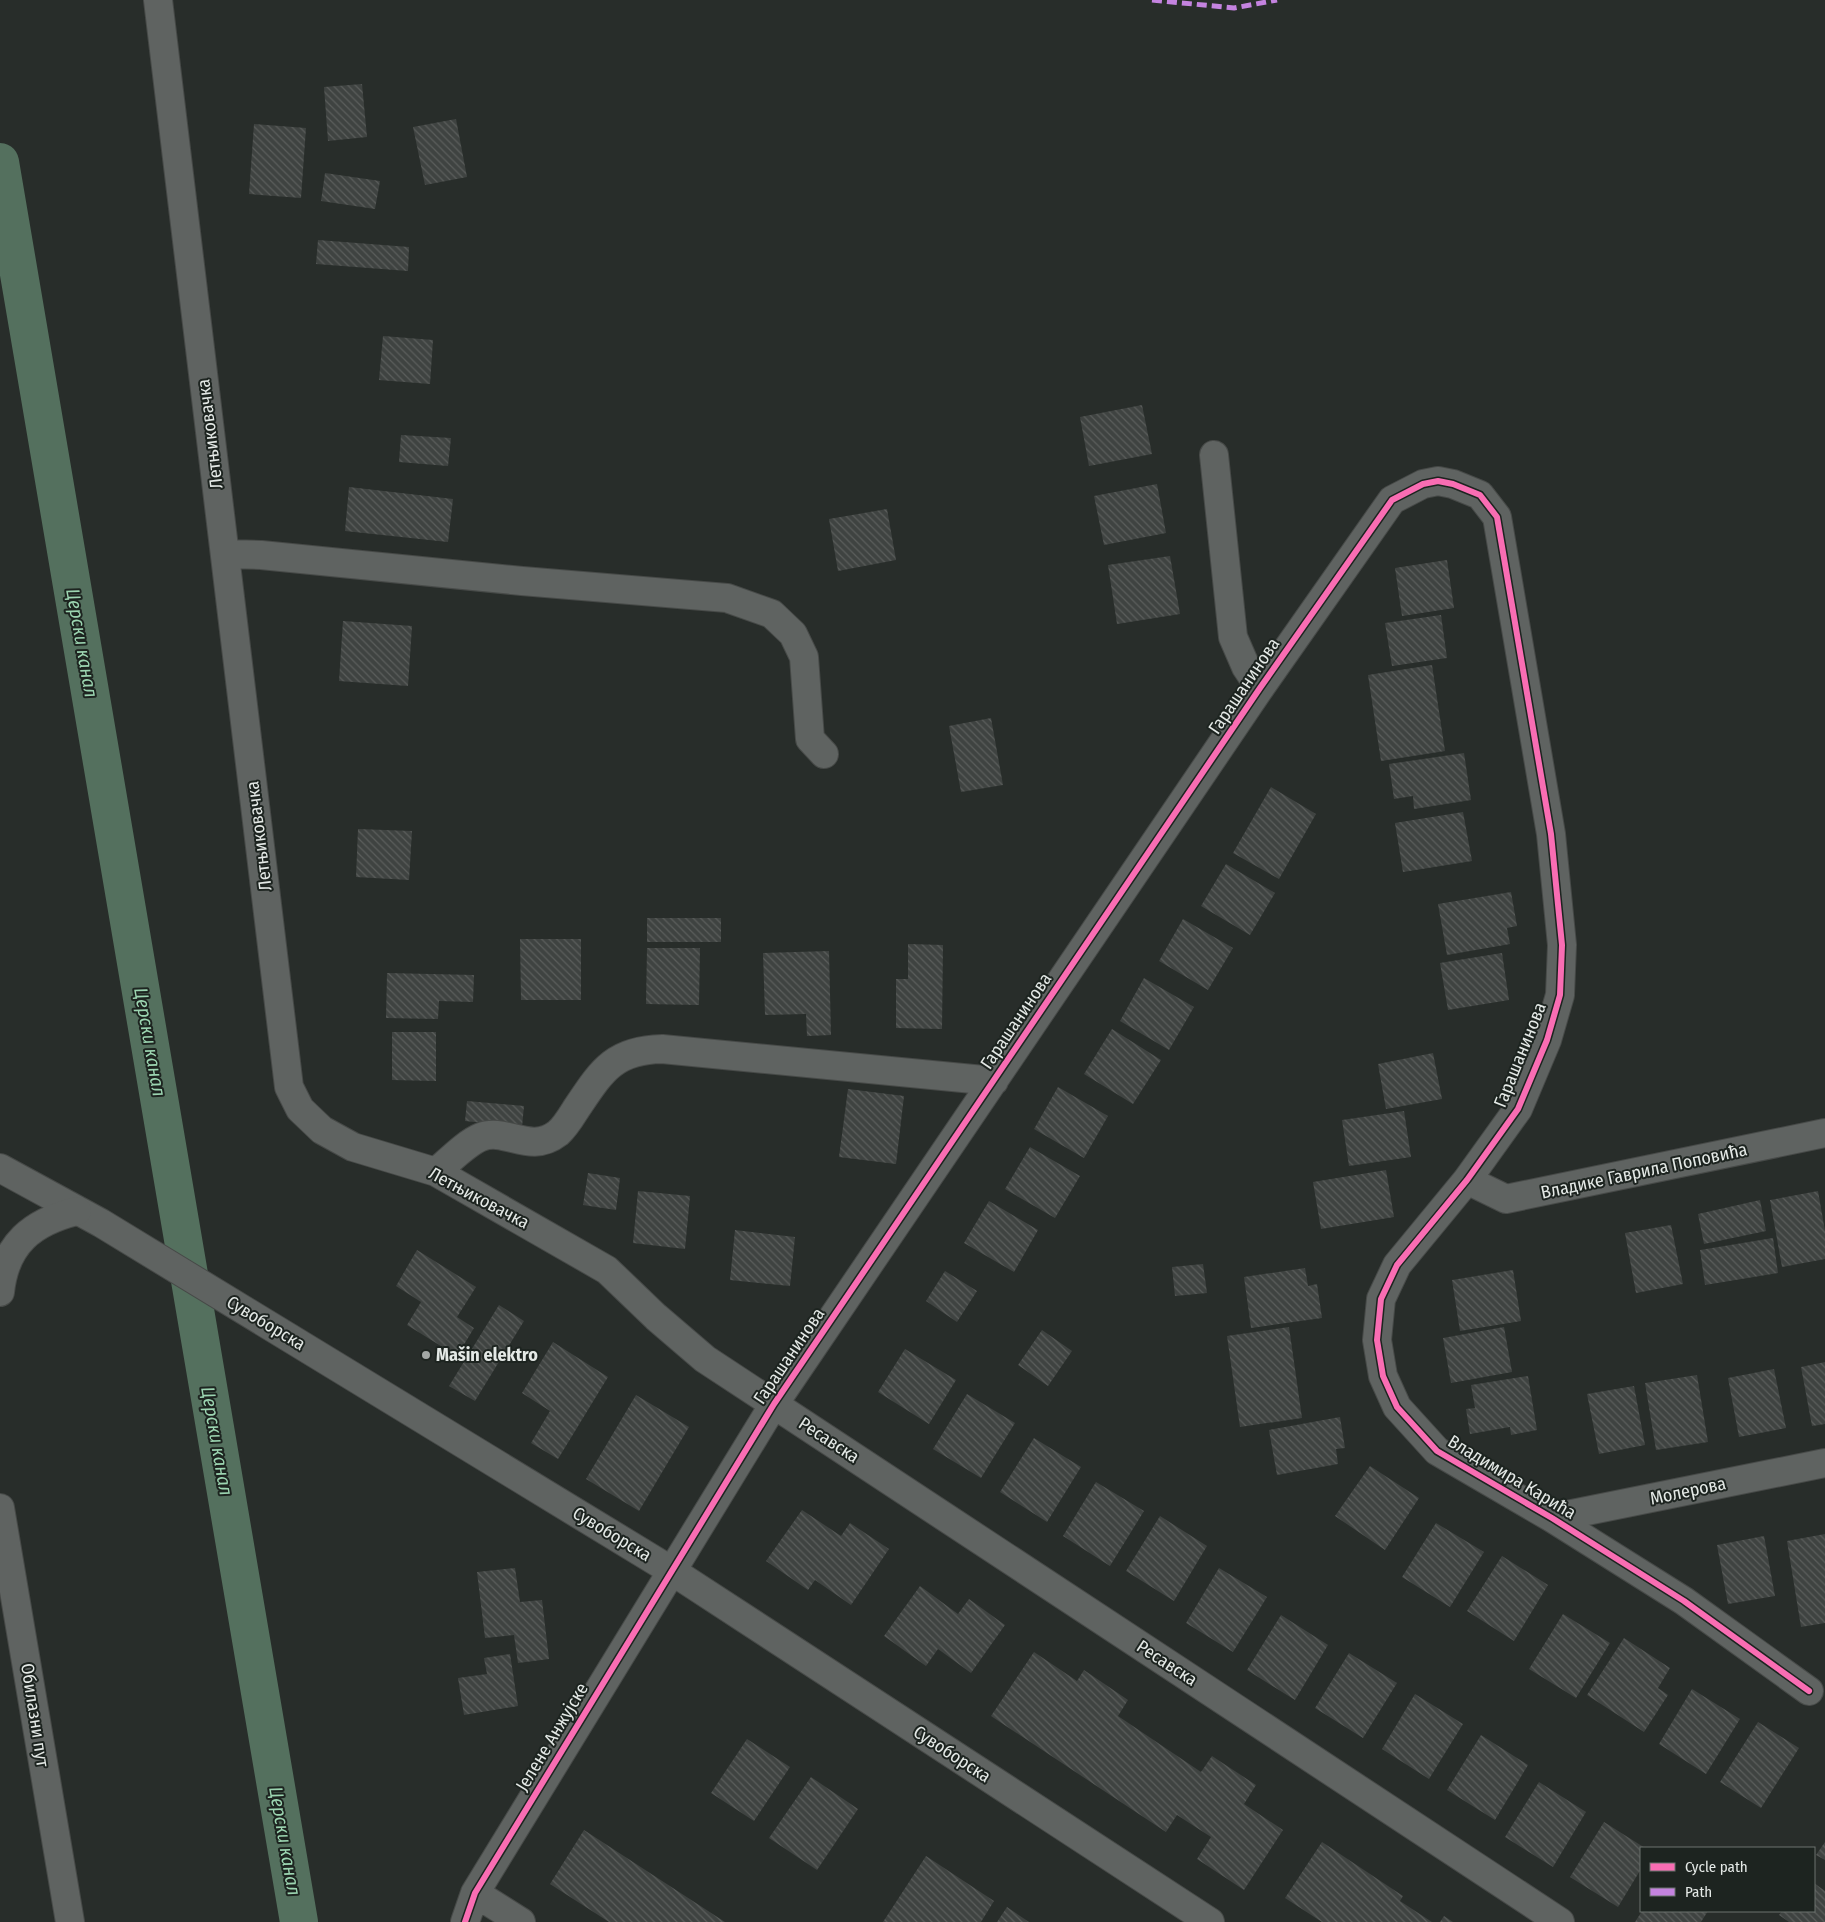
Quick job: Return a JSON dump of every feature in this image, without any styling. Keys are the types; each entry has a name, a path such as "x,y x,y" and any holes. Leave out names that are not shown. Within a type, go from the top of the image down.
{"street":[{"name":"Летњиковачка","path":"158,0 289,1087 300,1109 322,1130 353,1147 436,1172 607,1270 656,1317 705,1359 774,1404"},
{"path":"1214,455 1233,637 1246,667 1260,688"},
{"name":"Гарашанинова","path":"672,1570 774,1404 1260,688 1392,500 1423,484 1438,481 1453,484 1480,495 1497,517 1551,834 1562,946 1560,995 1543,1048 1518,1109 1467,1180"},
{"path":"225,554 261,555 512,580 728,598 750,605 772,614 793,634 797,642 804,657 810,739 824,754"},
{"path":"436,1172 471,1142 481,1137 491,1135 536,1142 546,1140 559,1132 570,1119 599,1075 613,1063 643,1050 672,1050 994,1081"},
{"name":"Владике Гаврила Поповића","path":"1467,1180 1506,1199 1825,1133"},
{"name":"Сувоборска","path":"0,1168 101,1223 672,1570 1210,1922"},
{"name":"Владимира Карића","path":"1467,1180 1397,1265 1382,1299 1377,1340 1383,1376 1397,1407 1437,1451 1552,1518 1684,1601 1809,1691"},
{"path":"0,1292 10,1257 23,1237 44,1222 77,1211"},
{"name":"Ресавска","path":"774,1404 1560,1922"},
{"name":"Молерова","path":"1552,1518 1825,1463"},
{"name":"Обилазни пут","path":"0,1508 70,1922"},
{"name":"Јелене Анжујске","path":"465,1922 475,1892 672,1570"},
{"path":"475,1892 521,1922"}],"building":[{"path":"362,84 367,137 328,141 324,87"},
{"path":"456,119 467,177 425,185 413,127"},
{"path":"254,124 306,128 301,198 249,194"},
{"path":"325,173 380,181 375,209 321,201"},
{"path":"318,240 409,247 408,271 316,264"},
{"path":"383,336 433,340 430,384 379,380"},
{"path":"1142,405 1152,454 1089,466 1080,417"},
{"path":"401,435 451,438 448,466 399,462"},
{"path":"1157,484 1166,533 1104,545 1094,496"},
{"path":"349,487 453,499 448,542 345,531"},
{"path":"887,509 896,560 838,571 829,519"},
{"path":"1170,556 1180,614 1117,624 1108,565"},
{"path":"1447,560 1454,608 1402,616 1395,568"},
{"path":"1441,615 1447,658 1392,666 1385,623"},
{"path":"343,621 412,626 408,686 339,681"},
{"path":"1432,665 1445,751 1381,761 1368,675"},
{"path":"991,718 1003,785 961,792 949,726"},
{"path":"1464,753 1471,800 1414,809 1413,796 1394,799 1389,764"},
{"path":"1271,787 1316,814 1279,879 1233,853"},
{"path":"1463,812 1472,861 1403,872 1395,823"},
{"path":"358,829 412,831 409,880 356,877"},
{"path":"1226,864 1275,893 1250,935 1201,906"},
{"path":"1511,892 1517,926 1507,928 1510,944 1447,955 1438,904"},
{"path":"647,918 721,918 721,942 647,942"},
{"path":"1183,919 1233,948 1208,990 1159,961"},
{"path":"520,939 581,939 581,1000 521,1000"},
{"path":"908,944 943,945 942,1029 896,1028 896,979 908,979"},
{"path":"647,948 700,948 699,1005 646,1004"},
{"path":"829,951 831,1035 807,1036 806,1014 765,1015 763,953"},
{"path":"1502,953 1509,1000 1448,1010 1440,963"},
{"path":"387,973 474,975 473,1002 439,1001 438,1019 386,1018"},
{"path":"1144,978 1194,1007 1169,1050 1120,1021"},
{"path":"1112,1029 1161,1060 1133,1104 1084,1074"},
{"path":"392,1032 436,1032 436,1081 392,1080"},
{"path":"1433,1053 1442,1099 1386,1109 1378,1064"},
{"path":"1058,1087 1108,1116 1084,1158 1034,1129"},
{"path":"848,1089 904,1096 896,1164 839,1157"},
{"path":"467,1101 524,1106 522,1127 465,1121"},
{"path":"1404,1111 1411,1157 1349,1166 1342,1120"},
{"path":"1030,1147 1080,1176 1055,1218 1005,1189"},
{"path":"1386,1170 1394,1217 1321,1229 1313,1182"},
{"path":"588,1173 620,1178 616,1210 583,1205"},
{"path":"638,1191 690,1196 685,1249 633,1243"},
{"path":"1818,1191 1825,1231 1825,1259 1782,1267 1770,1200"},
{"path":"1760,1200 1766,1231 1704,1244 1698,1214"},
{"path":"989,1201 1038,1230 1014,1272 964,1243"},
{"path":"1671,1225 1683,1284 1636,1293 1625,1233"},
{"path":"735,1230 795,1237 790,1286 730,1280"},
{"path":"1773,1238 1778,1273 1705,1285 1700,1250"},
{"path":"417,1250 476,1287 457,1317 474,1328 457,1356 407,1325 421,1302 396,1286"},
{"path":"1203,1264 1207,1293 1175,1296 1172,1267"},
{"path":"1305,1268 1308,1286 1317,1284 1322,1318 1251,1328 1244,1277"},
{"path":"1513,1270 1521,1321 1460,1331 1452,1280"},
{"path":"945,1271 977,1291 957,1322 926,1301"},
{"path":"499,1305 524,1321 475,1401 449,1386"},
{"path":"1289,1327 1302,1418 1240,1427 1227,1336"},
{"path":"1504,1327 1512,1372 1451,1383 1443,1338"},
{"path":"1042,1330 1072,1351 1048,1386 1018,1365"},
{"path":"553,1342 608,1377 558,1459 531,1443 550,1411 522,1393"},
{"path":"905,1349 956,1380 929,1424 878,1392"},
{"path":"1825,1362 1825,1424 1812,1426 1801,1367"},
{"path":"1774,1369 1786,1428 1739,1437 1728,1378"},
{"path":"1697,1375 1708,1442 1656,1450 1645,1383"},
{"path":"1528,1376 1537,1430 1511,1435 1510,1427 1470,1434 1466,1409 1475,1408 1471,1385"},
{"path":"1634,1386 1645,1445 1599,1454 1587,1394"},
{"path":"967,1394 1015,1423 981,1478 933,1449"},
{"path":"636,1395 689,1427 639,1511 586,1479"},
{"path":"1340,1417 1345,1448 1336,1449 1338,1464 1277,1475 1269,1430"},
{"path":"1034,1438 1081,1467 1047,1522 1000,1492"},
{"path":"1370,1466 1419,1498 1385,1550 1335,1516"},
{"path":"1096,1482 1144,1511 1110,1566 1063,1536"},
{"path":"802,1510 841,1536 850,1523 889,1549 851,1605 815,1580 808,1590 766,1561"},
{"path":"1160,1516 1207,1546 1174,1601 1126,1571"},
{"path":"1436,1523 1484,1552 1450,1607 1402,1577"},
{"path":"1825,1534 1825,1623 1801,1627 1787,1541"},
{"path":"1764,1536 1775,1596 1728,1604 1717,1545"},
{"path":"1502,1556 1548,1585 1514,1641 1467,1611"},
{"path":"515,1568 520,1602 542,1600 549,1659 518,1663 514,1635 485,1638 477,1572"},
{"path":"1219,1568 1267,1597 1233,1652 1186,1623"},
{"path":"920,1586 958,1614 969,1599 1005,1625 971,1673 938,1649 926,1666 884,1636"},
{"path":"1563,1614 1610,1643 1576,1698 1529,1669"},
{"path":"1281,1615 1328,1645 1295,1700 1247,1670"},
{"path":"1624,1638 1670,1668 1658,1688 1668,1695 1644,1732 1587,1695"},
{"path":"1034,1652 1077,1681 1084,1670 1128,1700 1118,1716 1201,1772 1212,1756 1256,1785 1244,1804 1283,1830 1244,1890 1197,1859 1211,1837 1177,1815 1166,1832 991,1716"},
{"path":"1349,1653 1397,1683 1363,1738 1315,1708"},
{"path":"510,1654 518,1706 464,1715 458,1678 487,1674 484,1658"},
{"path":"1692,1689 1740,1719 1706,1774 1659,1744"},
{"path":"1415,1694 1463,1724 1429,1779 1382,1749"},
{"path":"1758,1722 1799,1748 1761,1808 1720,1782"},
{"path":"1481,1735 1528,1765 1495,1820 1447,1790"},
{"path":"747,1739 790,1767 754,1821 711,1793"},
{"path":"811,1777 858,1809 817,1870 769,1838"},
{"path":"1539,1782 1586,1812 1553,1867 1505,1837"},
{"path":"1604,1822 1643,1847 1640,1847 1640,1871 1618,1907 1570,1877"},
{"path":"584,1830 725,1922 609,1922 550,1884"},
{"path":"1322,1842 1403,1896 1400,1901 1432,1922 1322,1922 1285,1898"},
{"path":"1825,1842 1825,1860 1816,1855"},
{"path":"926,1856 994,1901 981,1922 883,1922"},
{"path":"1815,1884 1825,1891 1825,1922 1789,1922 1779,1915 1781,1912 1815,1912"},
{"path":"1007,1907 1029,1922 997,1922"},
{"path":"1641,1912 1707,1912 1701,1922 1635,1922"},
{"path":"1444,1916 1453,1922 1440,1922"}],"waterway":[{"name":"Церски канал","path":"0,162 299,1922"}],"marked path":[{"path":"1152,0 1234,8 1277,0"}],"cycle path":[{"path":"465,1922 475,1893 774,1404 1260,688 1392,500 1423,484 1438,481 1453,484 1480,495 1497,517 1551,834 1562,945 1560,995 1547,1040 1518,1109 1467,1180 1397,1265 1381,1299 1377,1340 1383,1376 1397,1407 1437,1451 1552,1518 1684,1601 1809,1691"}],"place":[{"name":"Mašin elektro","path":"426,1355"}]}
